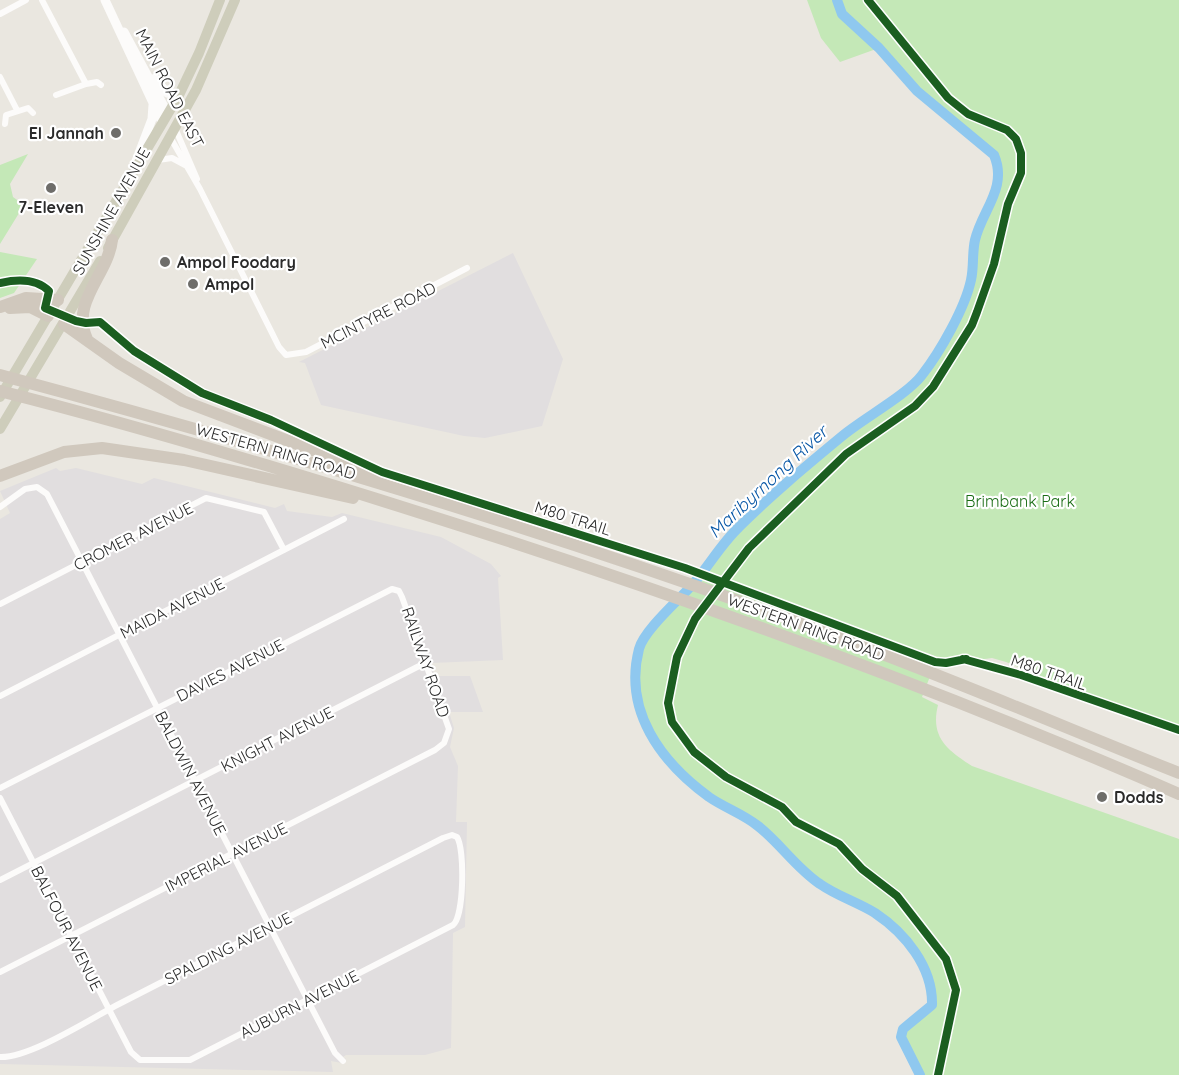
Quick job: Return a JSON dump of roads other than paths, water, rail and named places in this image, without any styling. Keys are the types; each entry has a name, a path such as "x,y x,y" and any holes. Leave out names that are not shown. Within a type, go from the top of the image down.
{"highway":[{"path":"87,339 82,322 84,307 111,257 112,240"},
{"path":"0,309 26,298 58,300"},
{"path":"0,309 23,306 48,316"},
{"path":"64,324 119,363 183,401 385,481"},
{"name":"WESTERN RING ROAD","path":"0,375 480,507 515,524 741,602 932,672 1179,773"},
{"name":"WESTERN RING ROAD","path":"0,391 275,467 655,589 925,688 1179,794"},
{"path":"0,467 42,453 102,448 142,453 393,504"},
{"path":"0,476 64,452"}],"main road":[{"name":"SUNSHINE AVENUE","path":"0,397 178,95 199,53 220,0"},
{"name":"SUNSHINE AVENUE","path":"0,429 64,324 157,160 202,77 235,0"},
{"name":"MAIN ROAD EAST","path":"106,2 132,45 172,132"},
{"name":"MAIN ROAD EAST","path":"106,2 153,105 165,118"},
{"path":"132,45 143,57 165,91 178,95"},
{"path":"134,169 152,119 153,105"},
{"path":"48,316 64,324"}],"street":[{"path":"0,14 26,0"},
{"path":"42,0 86,84"},
{"path":"0,77 17,110"},
{"path":"56,95 95,81 101,85"},
{"path":"5,124 6,115 17,110 28,108 33,113"},
{"name":"MAIN ROAD EAST","path":"172,132 185,166 200,189"},
{"name":"MAIN ROAD EAST","path":"172,132 277,343 286,355"},
{"name":"MAIN ROAD EAST","path":"157,160 172,158 185,166"},
{"name":"MCINTYRE ROAD","path":"286,355 306,352 467,268"},
{"name":"BALDWIN AVENUE","path":"0,507 25,489 37,487 47,494 307,1000 335,1053 343,1061"},
{"name":"CROMER AVENUE","path":"0,604 206,498 264,512 284,550"},
{"name":"MAIDA AVENUE","path":"0,696 344,519"},
{"name":"RAILWAY ROAD","path":"397,589 402,597 447,722 447,737"},
{"name":"DAVIES AVENUE","path":"0,788 384,592 397,589"},
{"name":"KNIGHT AVENUE","path":"0,880 425,663"},
{"name":"IMPERIAL AVENUE","path":"0,972 435,750 447,737"},
{"name":"BALFOUR AVENUE","path":"0,798 134,1058"},
{"name":"AUBURN AVENUE","path":"134,1058 190,1060 458,922 461,850 459,840 455,835"},
{"name":"SPALDING AVENUE","path":"0,1057 18,1056 443,838 455,835"}],"waterway":[{"name":"Maribyrnong River","path":"837,0 842,14 879,48 917,91 994,155 998,178 975,240 968,291 944,342 915,383 841,437 764,504 733,534 693,584 655,624 639,649 635,672 636,693 641,714 650,733 676,768 692,783 709,797 758,826 803,871 820,884 886,921 897,930 915,952 928,977 932,1005 903,1029 901,1037 920,1075"}],"place":[{"name":"El Jannah","path":"116,133"},
{"name":"7-Eleven","path":"51,188"},
{"name":"Ampol Foodary","path":"165,262"},
{"name":"Ampol","path":"193,284"},
{"name":"Dodds","path":"1102,797"}],"park label":[{"name":"Brimbank Park","path":"1020,501"}]}
